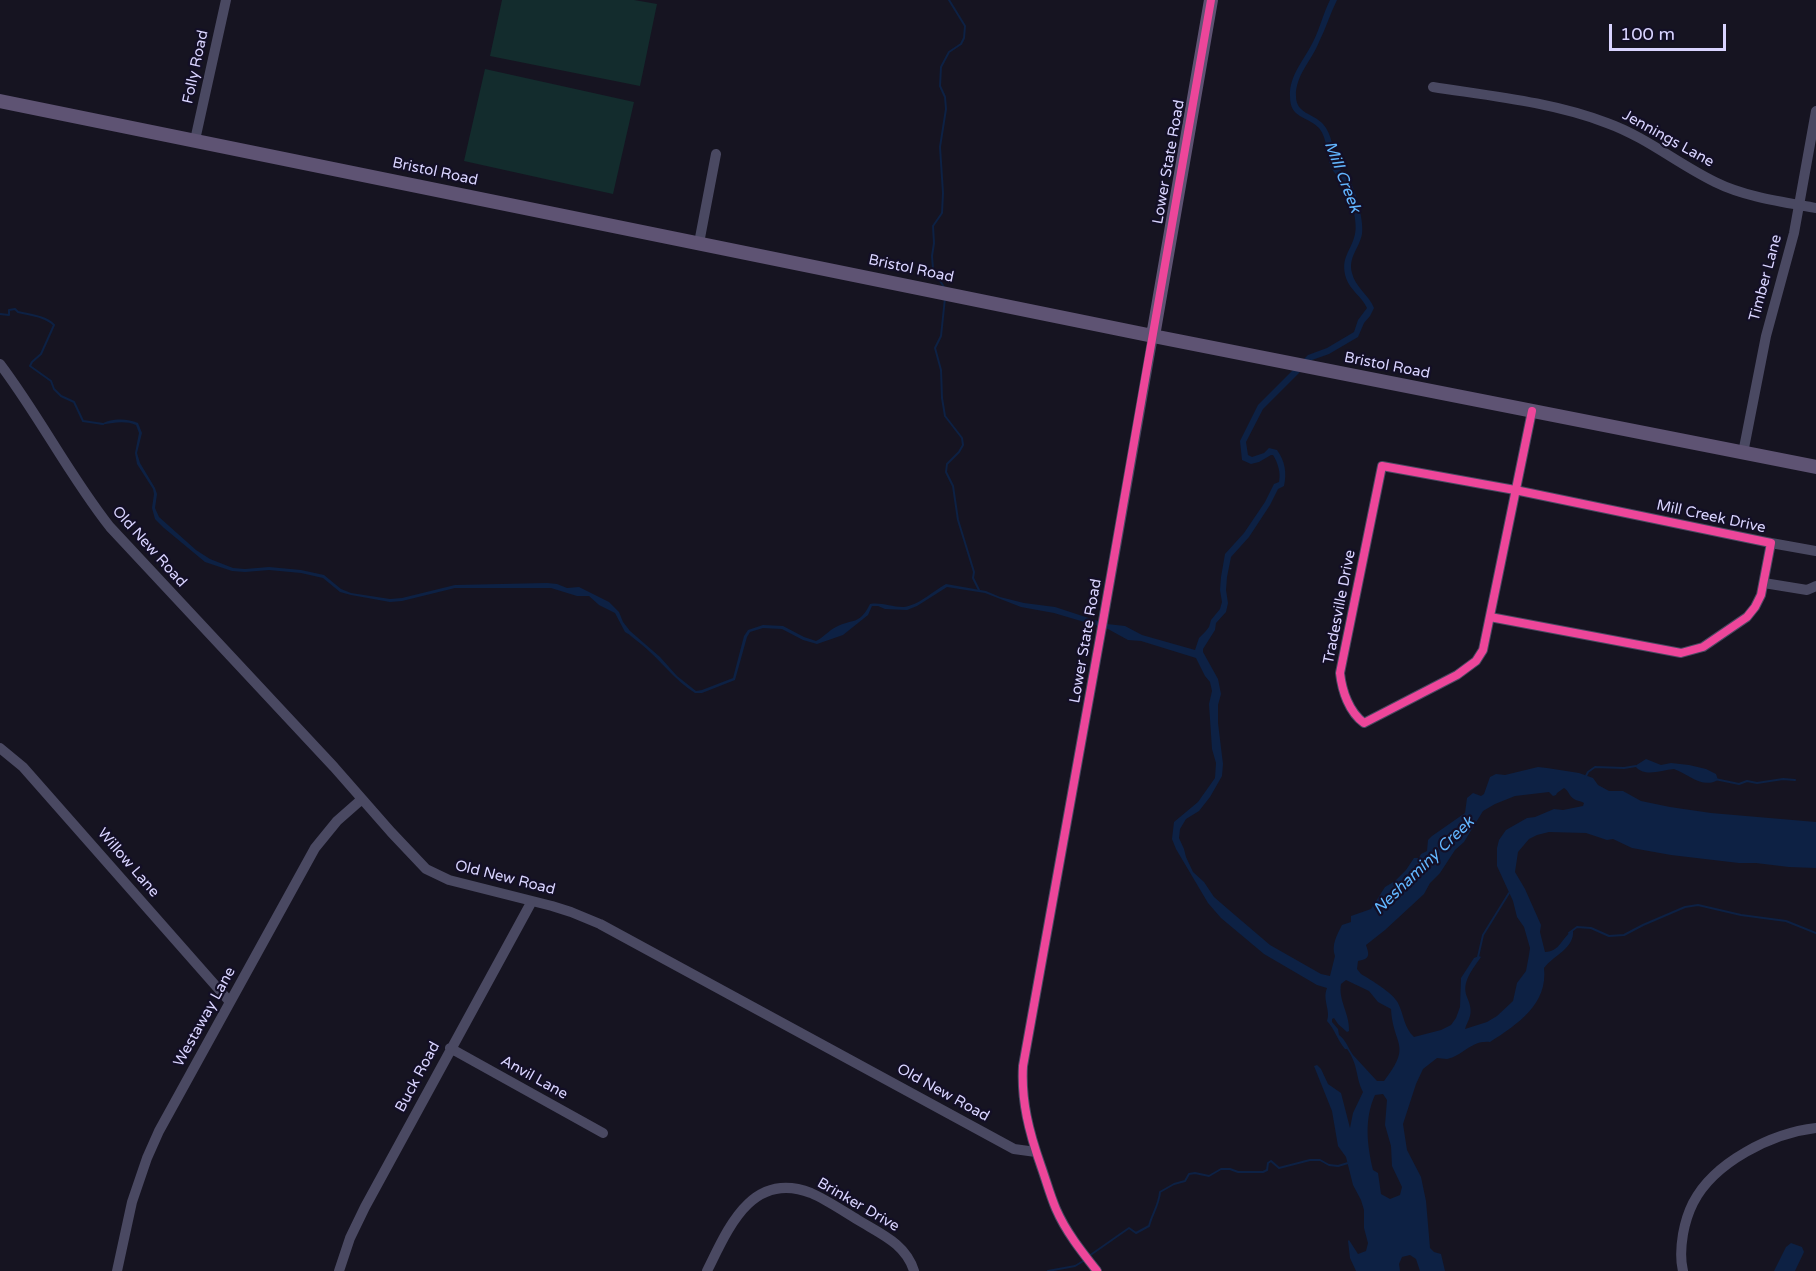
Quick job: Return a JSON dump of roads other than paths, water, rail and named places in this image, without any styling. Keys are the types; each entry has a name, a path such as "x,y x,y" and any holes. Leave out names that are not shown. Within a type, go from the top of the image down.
{"main road":[{"name":"Lower State Road","path":"1153,336 1211,0"},
{"name":"Bristol Road","path":"0,101 1153,336 1816,468"}],"street":[{"name":"Folly Road","path":"195,140 226,0"},
{"name":"Jennings Lane","path":"1433,87 1522,101 1589,117 1630,133 1701,175 1729,188 1816,208"},
{"name":"Timber Lane","path":"1743,453 1766,336 1799,205 1816,111"},
{"path":"699,243 716,154"},
{"name":"Lower State Road","path":"1094,1267 1081,1251 1057,1210 1036,1152 1025,1112 1022,1088 1023,1066 1153,336"},
{"name":"Old New Road","path":"0,364 22,393 80,487 108,525 334,766 423,867 449,880 571,912 600,924 1014,1149 1036,1152"},
{"name":"Tradesville Drive","path":"1515,490 1382,466 1340,673 1348,703 1358,719 1364,723 1457,675 1476,661 1483,650 1532,411"},
{"name":"Mill Creek Drive","path":"1490,617 1681,653 1702,647 1747,617 1761,595 1764,583 1771,543 1515,490"},
{"path":"1771,543 1816,551"},
{"path":"1764,583 1807,590 1816,586"},
{"name":"Willow Lane","path":"0,748 23,767 230,1002"},
{"name":"Westaway Lane","path":"117,1271 132,1202 159,1131 315,848 337,821 362,800"},
{"name":"Buck Road","path":"339,1271 350,1238 365,1207 532,901"},
{"name":"Anvil Lane","path":"450,1048 603,1133"},
{"path":"1683,1271 1682,1243 1685,1224 1693,1203 1706,1184 1739,1154 1772,1139 1816,1128"},
{"name":"Brinker Drive","path":"710,1270 734,1219 746,1205 768,1192 790,1189 819,1197 892,1240 907,1256 914,1271"}],"water":[{"path":"1330,0 1337,0 1316,49 1298,82 1296,96 1302,110 1319,120 1326,128 1338,166 1354,190 1360,210 1362,234 1351,262 1352,273 1356,283 1374,308 1358,337 1329,354 1312,360 1263,409 1246,442 1248,455 1252,457 1264,453 1269,448 1277,450 1284,463 1285,481 1284,486 1278,489 1249,537 1231,557 1227,577 1226,612 1216,623 1215,630 1203,649 1218,679 1221,694 1218,705 1218,723 1223,764 1222,776 1210,797 1199,811 1186,819 1180,829 1179,838 1193,872 1204,882 1214,897 1270,945 1321,974 1330,976 1335,956 1334,944 1342,925 1351,922 1351,916 1371,909 1385,887 1406,870 1414,858 1419,858 1427,851 1428,840 1465,813 1467,798 1473,793 1481,796 1484,794 1490,777 1496,774 1505,775 1538,767 1547,768 1579,773 1593,778 1598,785 1609,791 1623,791 1641,801 1670,807 1816,822 1816,868 1739,863 1671,855 1632,848 1613,839 1607,840 1586,833 1549,832 1537,835 1529,839 1518,852 1515,872 1541,925 1540,932 1545,952 1558,947 1573,930 1573,936 1567,947 1544,968 1541,992 1529,1012 1490,1042 1478,1043 1447,1059 1437,1058 1423,1069 1416,1084 1403,1124 1407,1150 1421,1177 1426,1201 1430,1248 1441,1254 1445,1271 1420,1271 1416,1259 1410,1255 1402,1257 1399,1264 1400,1271 1356,1271 1350,1258 1348,1241 1358,1254 1366,1251 1368,1243 1364,1228 1364,1210 1353,1185 1346,1157 1338,1146 1332,1111 1314,1066 1317,1065 1321,1069 1328,1084 1341,1093 1350,1128 1353,1113 1363,1092 1351,1055 1327,1021 1325,997 1327,988 1317,985 1264,954 1221,918 1208,903 1176,849 1172,839 1174,822 1198,802 1215,778 1216,763 1212,749 1209,704 1212,691 1210,682 1196,658 1141,641 1128,640 1108,629 1054,613 1021,607 985,593 947,587 907,610 872,606 868,615 843,635 817,644 803,640 782,629 763,628 750,632 735,680 702,693 695,693 625,632 615,613 599,605 589,596 577,596 551,588 455,588 390,602 340,592 323,578 301,573 269,570 232,571 205,562 155,519 152,508 153,489 137,464 135,453 139,433 136,425 123,422 100,425 119,419 138,423 142,433 137,453 140,463 155,488 157,494 155,508 159,517 196,550 210,559 233,568 269,567 324,575 341,589 351,593 390,599 455,585 547,583 567,588 579,587 609,602 619,612 630,631 696,691 733,678 744,636 748,630 763,625 783,626 816,641 836,627 859,619 870,604 909,606 946,584 986,591 1024,603 1055,607 1107,624 1125,626 1142,635 1195,650 1199,638 1220,609 1221,577 1225,554 1244,533 1274,484 1279,482 1279,468 1273,455 1251,464 1242,460 1240,441 1258,405 1308,355 1327,348 1354,332 1358,320 1367,308 1348,282 1344,271 1345,260 1356,229 1350,196 1344,183 1331,167 1322,132 1296,113 1290,96 1292,82 1315,37","holes":["1564,788 1572,798 1584,803 1583,806 1563,810 1554,809 1527,818 1506,830 1497,848 1497,866 1513,901 1517,917 1524,927 1530,948 1526,971 1517,983 1513,1001 1487,1022 1465,1029 1471,1011 1466,986 1469,976 1481,957 1479,956 1474,958 1461,978 1460,1007 1451,1025 1414,1037 1408,1030 1400,1008 1392,995 1357,969 1358,961 1368,956 1366,945 1424,894 1455,850 1464,842 1483,811 1515,796 1549,792 1553,796","1346,980 1369,991 1378,1002 1391,1009 1399,1052 1393,1069 1384,1081 1377,1081 1353,1055 1332,1022 1334,1018 1347,1032 1349,1031 1341,996 1341,984","1383,1094 1387,1100 1385,1125 1391,1146 1392,1166 1402,1187 1400,1195 1390,1199 1381,1194 1378,1173 1373,1170 1369,1151 1369,1113 1375,1095"]},
{"path":"1646,759 1661,765 1671,763 1706,769 1716,774 1718,780 1701,782 1674,769 1643,772 1635,766"},
{"path":"1791,1243 1802,1247 1804,1252 1795,1271 1774,1271 1786,1247"}],"waterway":[{"path":"945,289 933,269 932,256 933,226 942,213 943,193 940,147 946,109 945,97 940,86 941,67 949,52 961,44 965,26 949,0"},
{"path":"945,298 941,336 935,348 941,370 945,416 962,438 963,445 947,464 946,472 953,486 958,520 974,572 973,578 979,590"},
{"path":"0,314 9,315 9,310 15,309 18,312 42,318 54,325 41,354 30,366 51,381 54,389 61,396 74,402 83,421 103,424"},
{"path":"1585,778 1588,772 1595,767 1636,766"},
{"path":"1715,779 1739,784 1747,781 1757,783 1783,779 1795,780"},
{"path":"1478,957 1483,935 1509,893"},
{"path":"1569,933 1577,927 1591,928 1609,936 1624,935 1685,907 1698,905 1741,915 1786,921 1816,933"},
{"path":"1089,1256 1129,1228 1136,1233 1149,1226 1160,1192 1185,1181 1189,1174 1209,1176 1221,1169 1263,1172 1267,1170 1268,1163 1271,1161 1279,1168 1310,1160 1320,1160 1329,1165 1338,1166 1348,1163"},
{"path":"1048,1271 1075,1266 1085,1260"}],"water label":[{"name":"Mill Creek","path":"1342,177"},
{"name":"Neshaminy Creek","path":"1424,866"}]}
